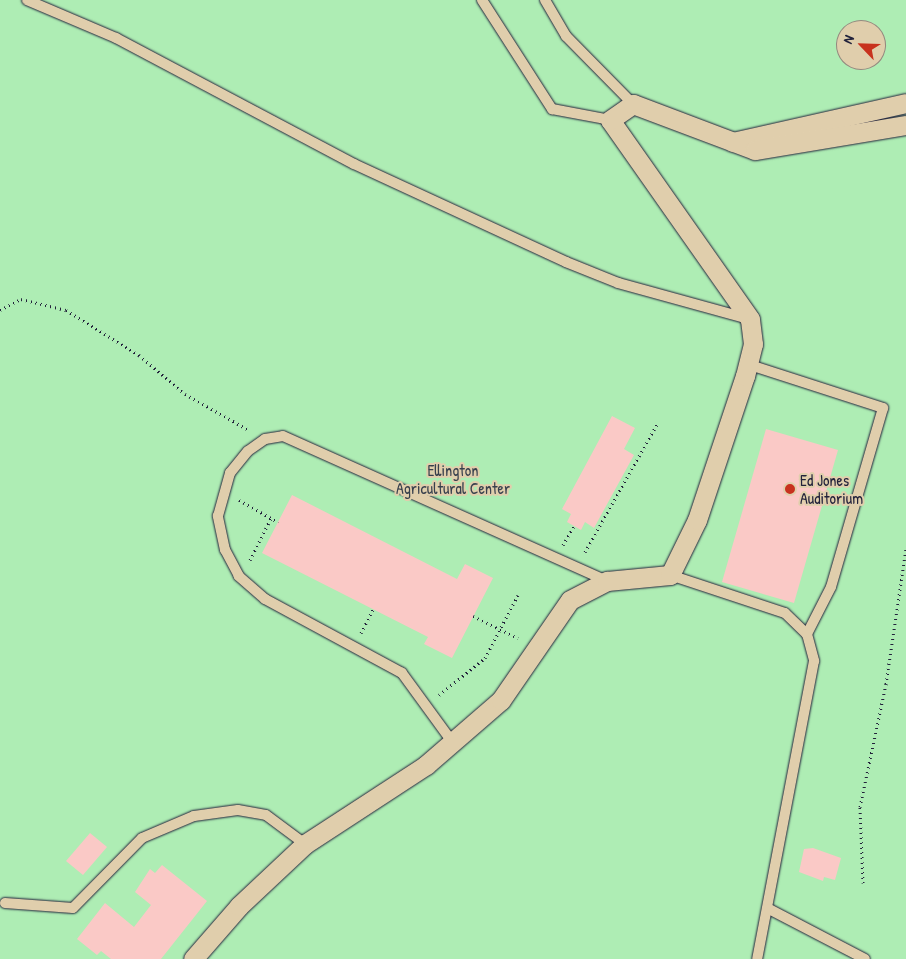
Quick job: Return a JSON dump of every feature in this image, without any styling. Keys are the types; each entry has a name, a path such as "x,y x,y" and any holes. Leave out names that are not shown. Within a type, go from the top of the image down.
{"street":[{"path":"193,959 239,906 305,844 453,743 510,690 535,646 570,600 607,581 670,575 697,520 747,364 753,344 750,319 610,120 633,104 733,142 755,150 779,149 902,126 900,104 733,142"}],"lane":[{"path":"27,0 116,38 354,164 566,262 618,282 750,319"},
{"path":"482,0 552,109 610,120"},
{"path":"545,0 566,36 633,104"},
{"path":"747,364 883,408 832,587 806,634"},
{"path":"453,743 402,673 355,645 265,599 240,577 219,533 223,491 238,462 258,443 283,436 607,581"},
{"path":"670,575 785,613 806,634 814,661 769,909 757,959"},
{"path":"5,903 73,908 142,838 194,816 238,810 266,816 305,844"},
{"path":"769,909 865,959"}],"path":[{"path":"0,310 21,299 66,310 139,356 185,394 241,424 258,443"},
{"path":"577,568 657,424"},
{"path":"223,491 278,522"},
{"path":"240,577 271,518"},
{"path":"863,883 860,807 886,684 906,548"},
{"path":"425,706 484,658 518,594"},
{"path":"355,645 373,609"},
{"path":"474,616 535,646"}],"green space":[{"name":"Ellington Agricultural Center","path":"0,0 906,0 906,959 0,959"}],"building":[{"path":"612,416 635,428 624,449 634,455 594,528 585,522 581,530 567,522 571,514 562,509"},
{"path":"766,429 838,450 794,603 722,582"},
{"path":"292,495 457,579 465,564 493,578 452,658 424,644 428,637 262,553"},
{"path":"90,833 107,847 83,875 66,861"},
{"path":"813,848 841,858 835,880 824,877 823,881 799,872 804,849"},
{"path":"162,865 207,901 161,959 111,959 101,951 97,955 77,939 105,903 134,927 151,905 135,892 150,869 155,873"}],"place":[{"name":"Ed Jones Auditorium","path":"790,489"}]}
